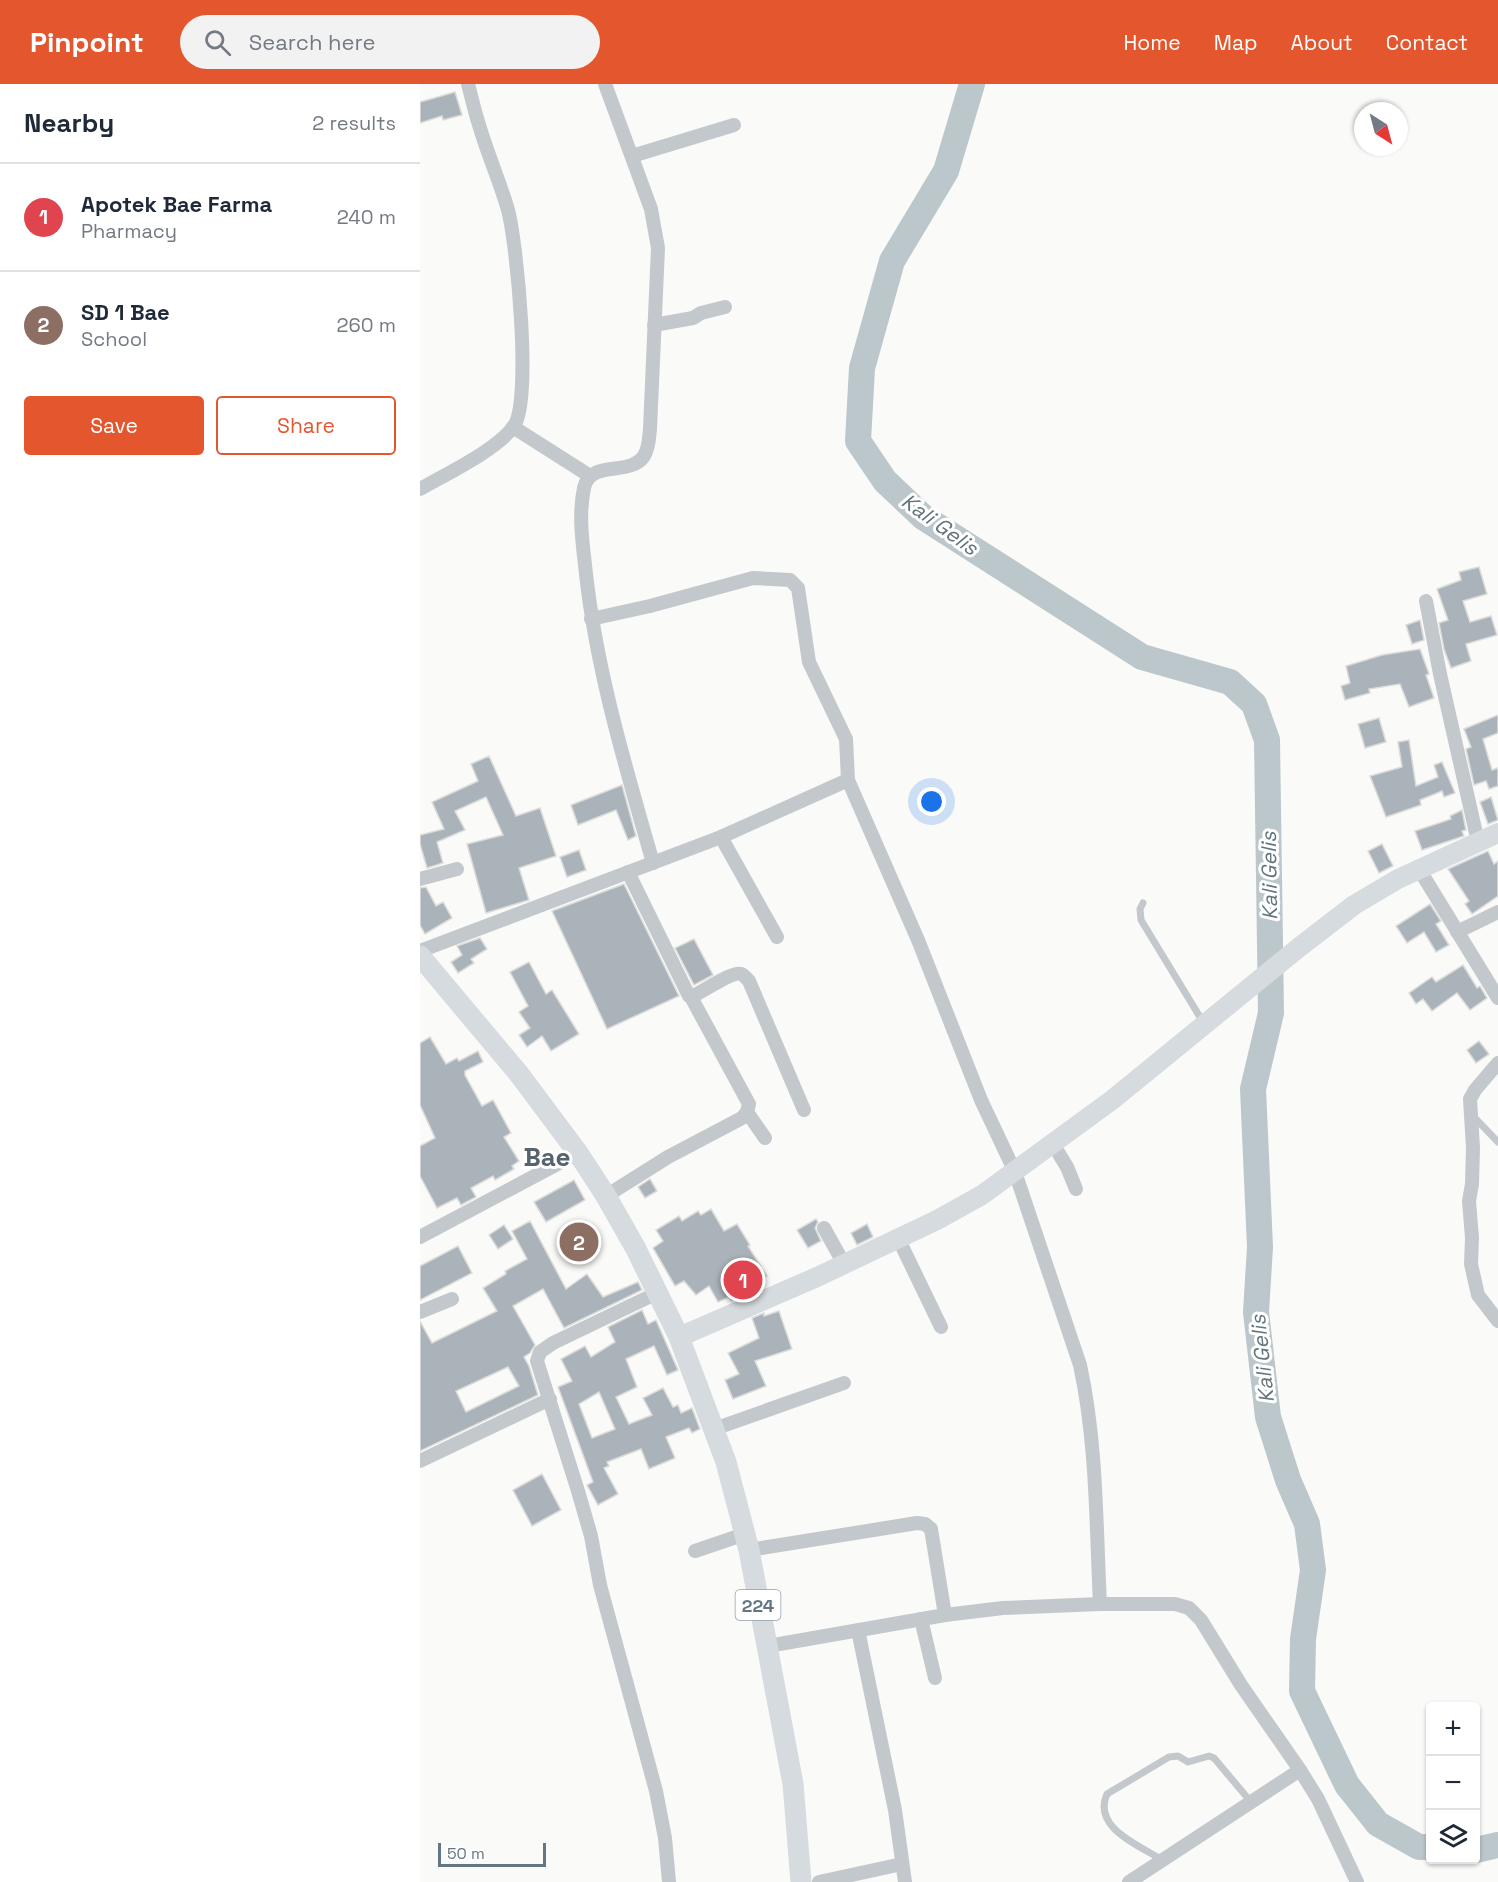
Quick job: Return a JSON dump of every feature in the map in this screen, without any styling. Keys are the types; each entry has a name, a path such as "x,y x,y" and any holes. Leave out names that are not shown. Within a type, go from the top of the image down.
{"main road":[{"name":"224","path":"420,956 519,1074 578,1153 636,1249 679,1337 726,1462 747,1542 793,1784 801,1882"}],"street":[{"path":"420,489 492,446 513,427 520,414 523,381 516,265 508,211 468,84"},
{"path":"605,84 651,209 656,237 658,267 650,429 645,453 637,463 597,472 590,476 584,489 580,522 591,619 621,751 653,863"},
{"path":"632,156 734,125"},
{"path":"654,325 693,318 701,313 725,307"},
{"path":"513,427 590,476"},
{"path":"591,619 650,606 753,578 794,582 800,596 809,662 846,739 848,780 913,929 981,1100 1015,1173 1080,1365 1086,1390 1095,1485 1100,1604"},
{"path":"1426,601 1440,675 1478,842"},
{"path":"420,951 721,837 848,780"},
{"path":"679,1337 938,1220 982,1195 1112,1100 1354,905 1419,869 1498,833"},
{"path":"721,837 777,937"},
{"path":"420,879 457,869"},
{"path":"1419,869 1498,998"},
{"path":"606,1196 668,1157 742,1118 749,1104 691,997 686,993 628,872"},
{"path":"1457,932 1498,912"},
{"path":"691,997 729,976 744,975 753,988 804,1110"},
{"path":"1498,1063 1470,1099 1473,1148 1469,1201 1472,1238 1471,1264 1478,1295 1498,1321"},
{"path":"747,1112 765,1138"},
{"path":"1053,1144 1067,1167 1076,1189"},
{"path":"420,1237 578,1153"},
{"path":"824,1228 844,1264"},
{"path":"898,1238 941,1327"},
{"path":"657,1293 553,1343 540,1352 537,1361 588,1525 600,1585 656,1791 669,1862 669,1882"},
{"path":"420,1312 452,1299"},
{"path":"714,1429 844,1383"},
{"path":"420,1461 550,1399"},
{"path":"695,1551 747,1542 925,1524 931,1529 945,1615"},
{"path":"768,1646 945,1615 1003,1608 1175,1604 1192,1610 1204,1624 1241,1685 1318,1799 1358,1882"},
{"path":"921,1619 935,1678"},
{"path":"858,1630 896,1810 905,1882"},
{"path":"1129,1882 1300,1770"},
{"path":"819,1882 902,1864"}],"lane":[{"path":"1143,903 1140,914 1143,924 1204,1024"},
{"path":"1470,1112 1498,1142"},
{"path":"1162,1860 1110,1825 1102,1804 1107,1794 1169,1757 1178,1756 1188,1762 1209,1756 1217,1761 1251,1802"}],"building":[{"path":"455,92 462,115 443,120 442,116 420,123 420,102"},
{"path":"1479,567 1487,594 1463,601 1470,622 1491,616 1497,635 1466,644 1471,661 1451,668 1444,649 1439,623 1448,620 1437,589 1461,580 1459,572"},
{"path":"1420,620 1424,640 1412,644 1406,625"},
{"path":"1420,649 1434,698 1409,707 1400,684 1369,689 1370,693 1345,700 1341,686 1350,683 1346,666 1382,655"},
{"path":"1498,715 1498,733 1483,739 1492,770 1498,768 1498,786 1489,789 1486,781 1474,785 1466,749 1471,747 1464,729"},
{"path":"1379,718 1386,742 1365,748 1358,724"},
{"path":"1409,740 1416,786 1438,777 1434,765 1442,762 1455,793 1444,797 1442,791 1420,800 1421,805 1386,817 1370,776 1402,767 1398,742"},
{"path":"489,756 516,816 540,808 556,856 519,868 529,900 486,913 467,844 503,835 486,797 455,811 465,830 437,842 443,863 427,868 420,844 420,835 444,829 432,802 478,781 471,764"},
{"path":"622,785 636,836 628,840 616,810 578,825 571,805"},
{"path":"1491,797 1498,820 1488,824 1480,802"},
{"path":"1462,810 1466,830 1462,831 1464,836 1422,850 1415,831 1451,819 1450,816"},
{"path":"1382,844 1393,866 1379,873 1368,851"},
{"path":"579,850 586,870 567,877 560,857"},
{"path":"1488,851 1494,864 1498,861 1498,896 1472,914 1465,904 1469,901 1448,869"},
{"path":"624,884 679,996 607,1029 552,911"},
{"path":"426,887 436,906 443,902 452,918 425,934 420,925 420,888"},
{"path":"1430,904 1441,921 1436,924 1449,945 1436,952 1424,932 1407,943 1396,926"},
{"path":"480,938 487,949 471,959 474,963 458,973 451,962 462,955 457,946"},
{"path":"694,939 713,975 694,985 675,948"},
{"path":"529,962 546,994 552,990 579,1034 551,1051 542,1036 527,1047 519,1035 530,1028 519,1012 528,1006 510,972"},
{"path":"1463,965 1477,988 1480,986 1487,998 1470,1010 1457,993 1432,1011 1423,999 1416,1004 1409,993 1432,977 1436,982"},
{"path":"430,1037 446,1064 457,1058 459,1061 478,1051 483,1062 465,1071 465,1075 482,1106 493,1100 511,1133 504,1137 519,1161 512,1166 514,1169 495,1180 493,1176 471,1188 476,1197 461,1205 457,1198 437,1208 420,1176 420,1146 435,1138 420,1105 420,1043"},
{"path":"1479,1041 1489,1054 1476,1063 1467,1050"},
{"path":"650,1179 657,1191 645,1198 638,1187"},
{"path":"574,1180 585,1200 546,1222 534,1202"},
{"path":"711,1209 724,1231 737,1224 767,1276 739,1294 741,1297 731,1301 729,1297 718,1302 709,1286 696,1295 684,1281 675,1286 653,1248 663,1241 656,1230 679,1216 682,1221 698,1211 701,1215"},
{"path":"816,1219 818,1222 815,1228 821,1241 808,1248 797,1230"},
{"path":"530,1221 566,1289 587,1274 603,1297 638,1282 642,1290 564,1328 543,1289 513,1306 535,1345 524,1357 538,1395 420,1451 420,1321 432,1343 497,1311 483,1288 506,1274 505,1271 527,1259 512,1231","holes":["508,1367 519,1386 466,1412 456,1391"]},
{"path":"867,1224 873,1237 857,1245 851,1233"},
{"path":"504,1225 513,1239 498,1249 489,1235"},
{"path":"458,1246 472,1273 420,1300 420,1266"},
{"path":"642,1310 648,1324 656,1320 678,1370 667,1375 654,1346 626,1359 637,1387 616,1397 629,1424 652,1415 643,1398 663,1388 673,1407 678,1405 681,1413 692,1408 700,1429 692,1433 689,1428 666,1437 675,1458 649,1469 641,1449 607,1462 609,1466 604,1468 618,1494 598,1505 587,1485 593,1482 558,1387 572,1381 561,1359 585,1346 591,1357 615,1342 608,1327","holes":["599,1392 615,1429 592,1438 579,1404"]},
{"path":"779,1311 792,1349 755,1361 766,1386 733,1399 725,1380 739,1374 728,1353 759,1338 752,1318 764,1313 764,1316"},
{"path":"542,1474 561,1510 532,1526 513,1490"}],"waterway":[{"name":"Kali Gelis","path":"972,84 946,171 892,261 862,368 858,441 885,481 923,517 1142,657 1230,682 1254,704 1267,740 1271,1013 1253,1089 1260,1247 1256,1312 1268,1417 1288,1480 1307,1524 1313,1570 1303,1639 1302,1691 1347,1785 1378,1824 1419,1847 1426,1847"},
{"name":"Kali Gelis","path":"1480,1849 1498,1845"}],"place":[{"name":"SD 1 Bae","path":"579,1242"},
{"name":"Apotek Bae Farma","path":"743,1280"}],"district":[{"name":"Bae","path":"547,1157"}]}
